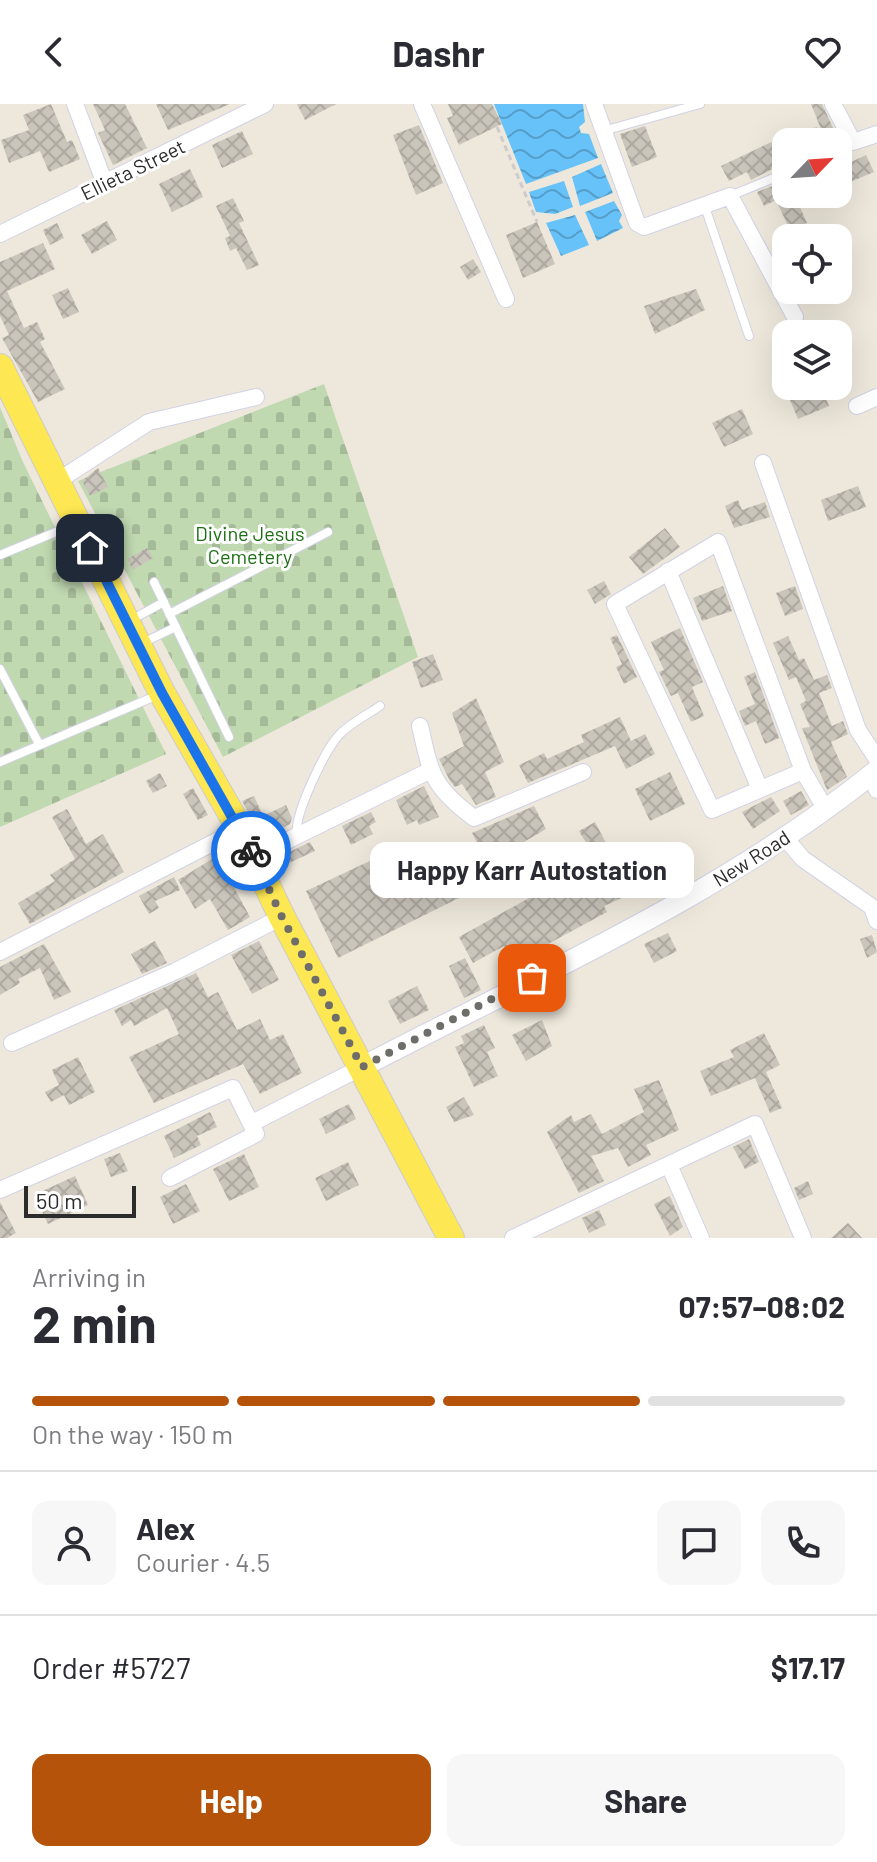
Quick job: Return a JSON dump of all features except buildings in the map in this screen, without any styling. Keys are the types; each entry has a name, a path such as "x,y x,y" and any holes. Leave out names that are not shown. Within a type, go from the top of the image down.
{"main road":[{"path":"0,367 162,693 240,829 282,917 451,1238"}],"street":[{"path":"75,104 105,184"},
{"name":"Ellieta Street","path":"0,234 265,104"},
{"path":"422,104 506,299"},
{"path":"594,104 637,223 644,227 730,196 795,317"},
{"path":"833,104 853,142 877,134"},
{"path":"56,482 149,422 256,397"},
{"path":"857,406 877,397"},
{"path":"763,463 876,774"},
{"path":"803,771 759,787 712,810 615,604 718,542 803,771 825,808"},
{"path":"668,571 759,787"},
{"path":"420,726 429,771 447,797 474,818 583,772"},
{"path":"254,857 429,771"},
{"name":"New Road","path":"362,1067 645,919 786,839 876,774"},
{"path":"0,952 240,829"},
{"path":"786,839 803,859 872,907 877,921"},
{"path":"12,1043 176,971 282,917"},
{"path":"252,1123 362,1067"},
{"path":"0,1190 233,1088 256,1134 170,1178"},
{"path":"513,1238 755,1124 803,1238"},
{"path":"669,1165 701,1238"}],"lane":[{"path":"603,131 700,104"},
{"path":"730,196 772,179"},
{"path":"705,207 749,336"},
{"path":"0,555 77,523"},
{"path":"169,614 328,532"},
{"path":"154,582 229,737"},
{"path":"132,634 164,602"},
{"path":"132,634 176,627"},
{"path":"0,669 39,744"},
{"path":"0,762 162,693"},
{"path":"297,836 296,816 332,744 342,732 380,706"}],"path":[{"path":"497,127 537,222"}],"green space":[{"name":"Divine Jesus Cemetery","path":"324,384 418,657 223,757 78,481"},
{"path":"0,407 23,462 166,754 0,827"}],"water":[{"path":"494,104 583,104 585,122 579,127 581,133 589,134 598,158 526,184"},
{"path":"601,164 613,193 580,206 572,177"},
{"path":"564,181 573,207 555,214 536,212 529,192"},
{"path":"614,201 622,215 619,221 623,228 597,241 585,212"},
{"path":"575,215 589,245 561,256 546,223"}],"way so far":[{"path":"251,851 282,917 362,1067 532,978"}],"place":[{"name":"Happy Karr Autostation","path":"532,978"}],"route":[{"path":"90,548 162,693 251,851"}]}
